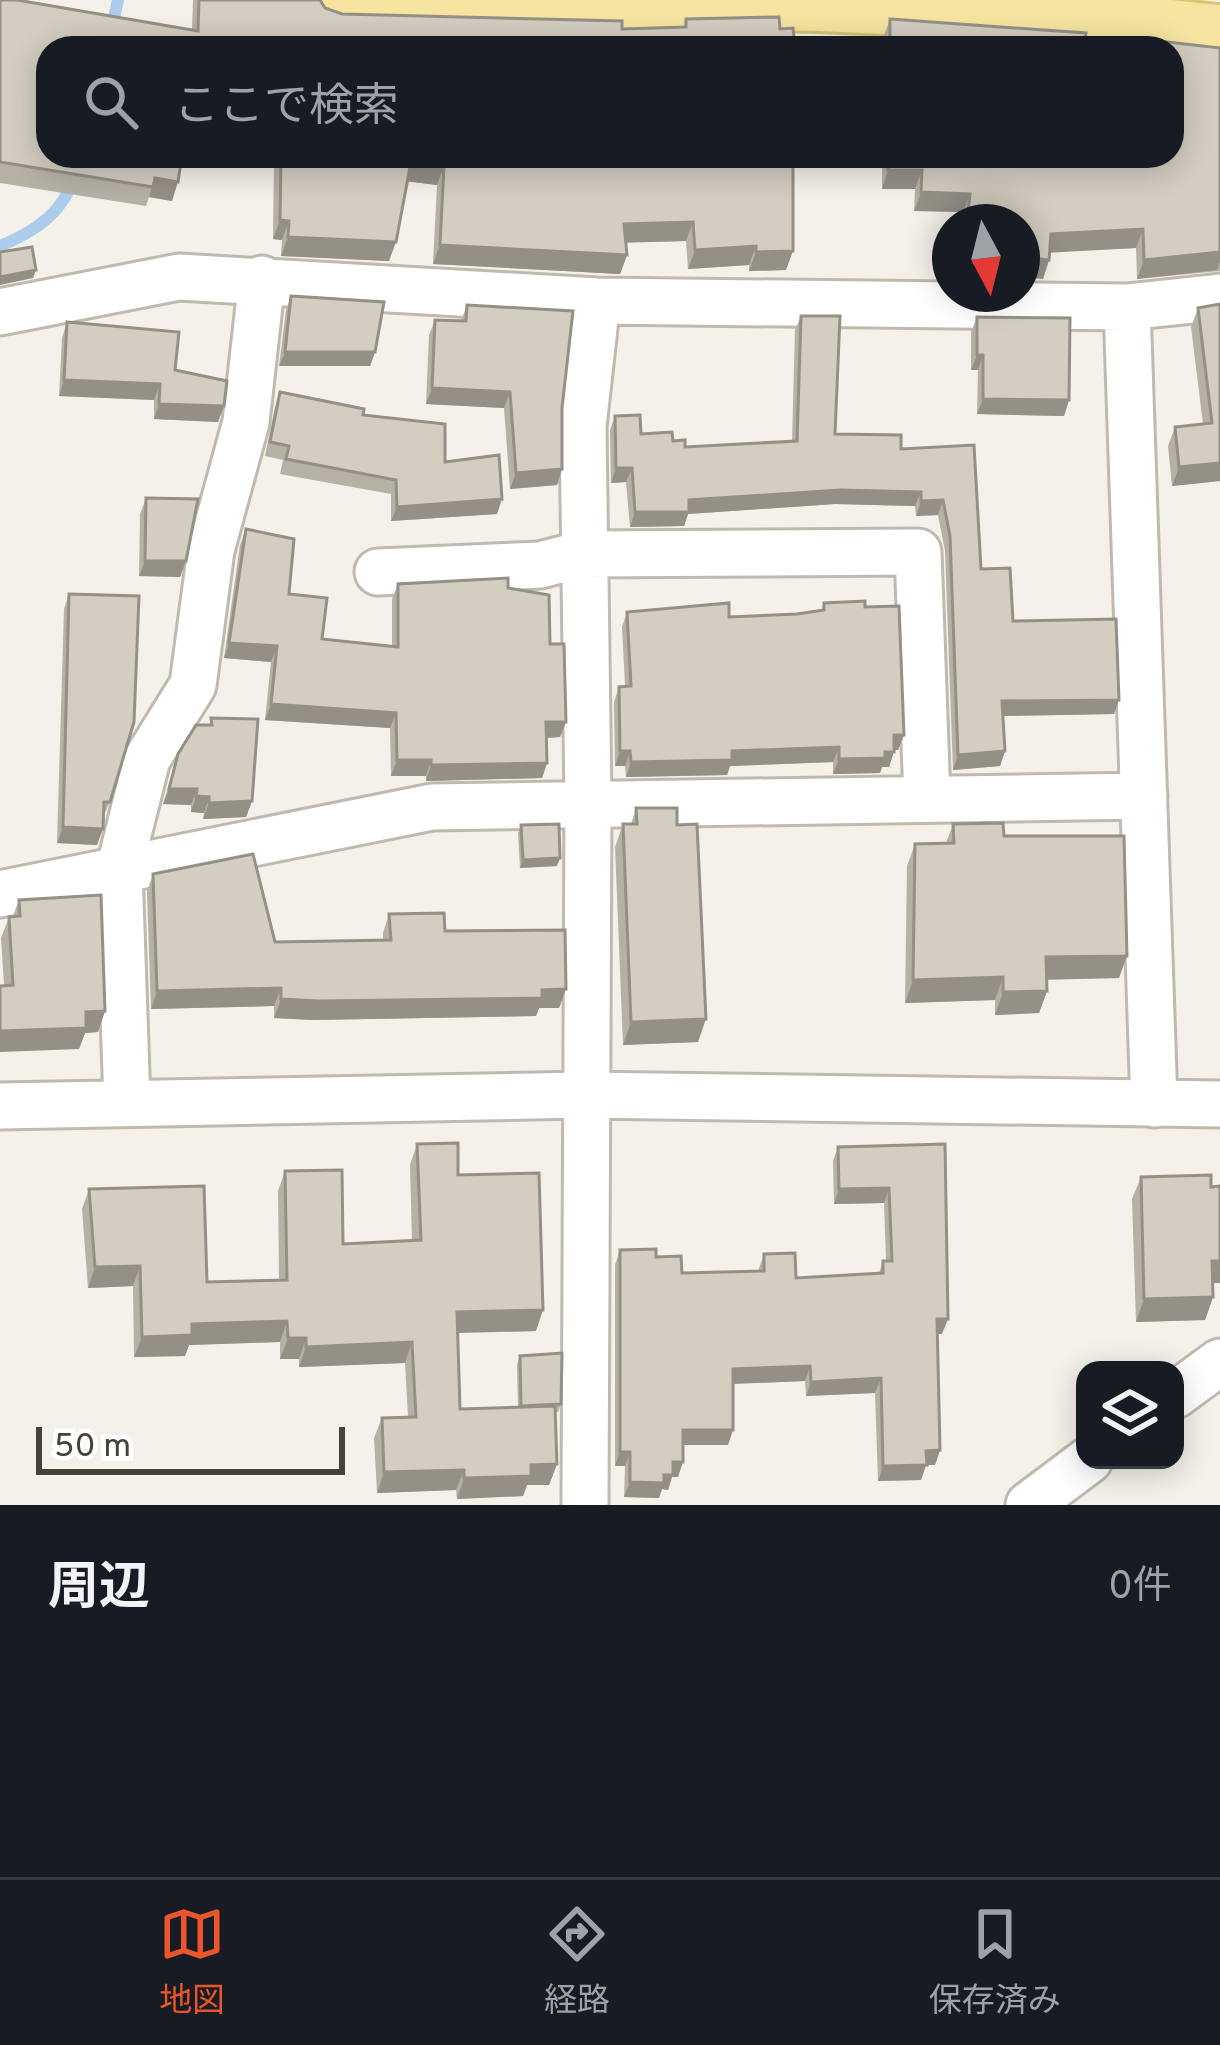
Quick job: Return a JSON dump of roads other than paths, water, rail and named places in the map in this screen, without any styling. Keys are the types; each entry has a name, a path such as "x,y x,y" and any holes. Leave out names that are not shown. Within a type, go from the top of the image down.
{"main road":[{"path":"336,0 603,7 807,2 1012,11 1220,34"}],"street":[{"path":"0,312 179,277 596,301 1127,307 1220,297"},
{"path":"127,1103 119,870 147,759 193,685 211,550 246,422 262,279"},
{"path":"585,1505 588,803 583,426 596,301"},
{"path":"1127,307 1154,1104"},
{"path":"378,572 540,565 583,554 918,551 927,799"},
{"path":"0,894 432,808 1144,796"},
{"path":"0,1106 584,1095 1220,1104"},
{"path":"1184,1389 1220,1362"},
{"path":"1029,1505 1077,1469"}],"waterway":[{"path":"110,36 118,0"},
{"path":"0,246 31,231 54,212 77,168"}]}
